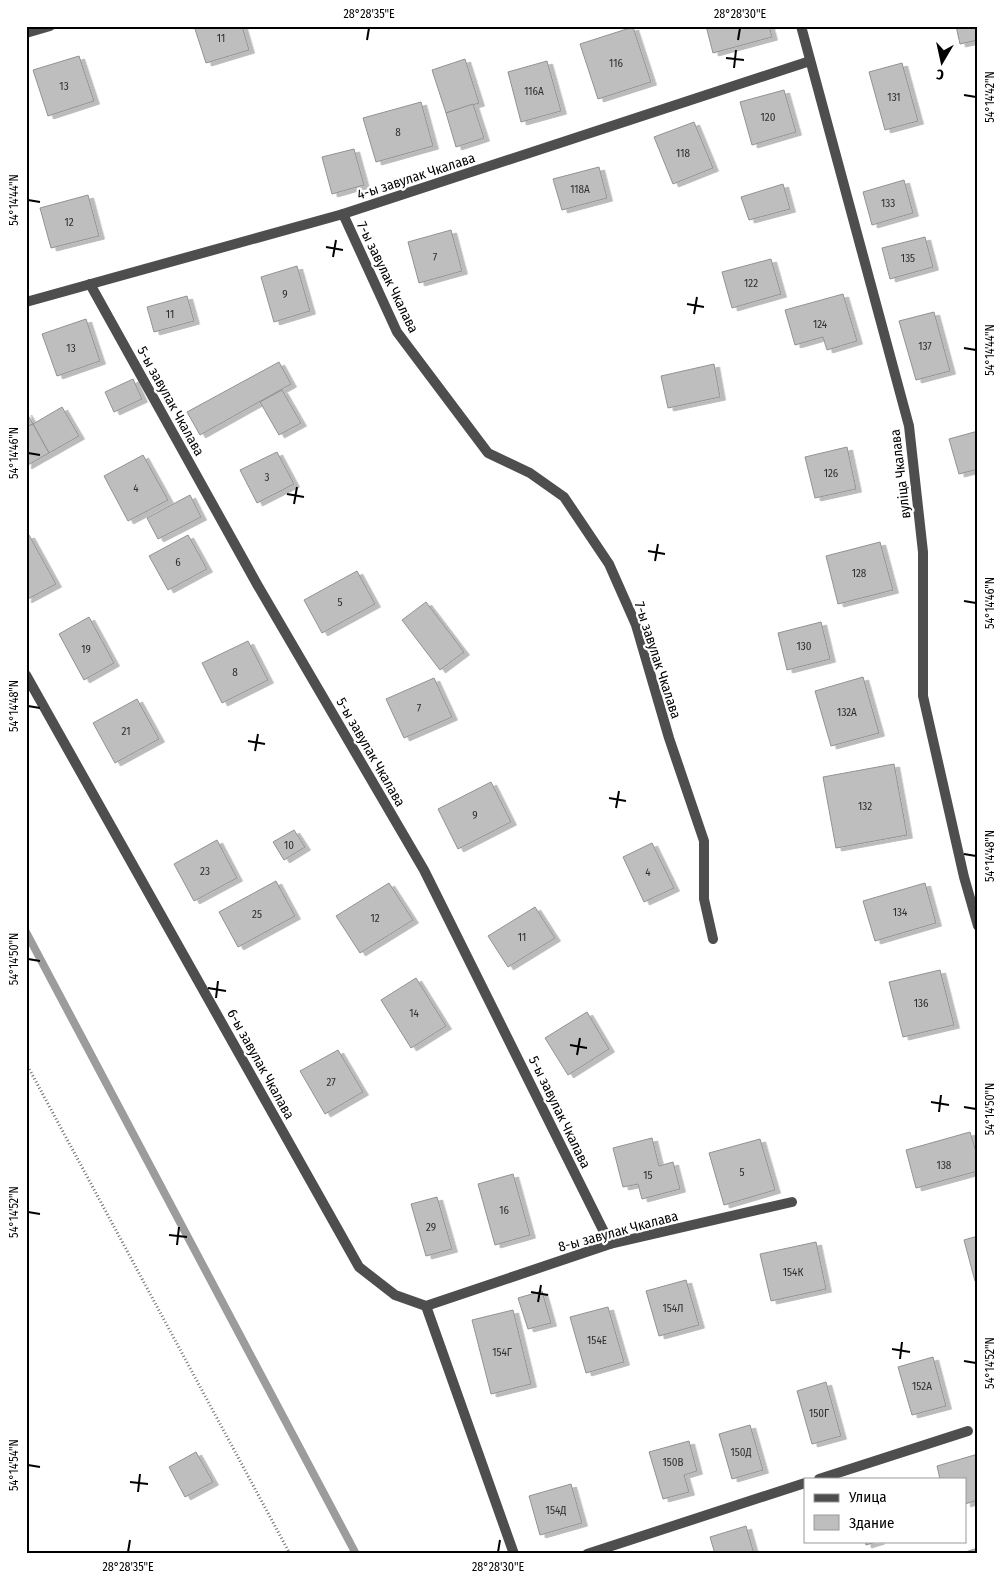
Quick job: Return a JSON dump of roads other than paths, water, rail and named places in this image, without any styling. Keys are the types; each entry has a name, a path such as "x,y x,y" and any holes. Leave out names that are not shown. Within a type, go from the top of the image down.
{"street":[{"path":"26,33 50,26"},
{"name":"вуліца Чкалава","path":"801,26 909,426 923,552 923,696 964,877 978,926"},
{"name":"4-ы завулак Чкалава","path":"26,302 343,214 810,61"},
{"name":"7-ы завулак Чкалава","path":"343,214 397,332 488,454 530,473 564,497 609,564 636,625 669,738 704,841 704,899 713,939"},
{"name":"5-ы завулак Чкалава","path":"90,284 258,586 424,870 610,1244"},
{"name":"6-ы завулак Чкалава","path":"26,675 359,1267 395,1295 426,1306"},
{"name":"8-ы завулак Чкалава","path":"426,1306 610,1244 792,1202"},
{"path":"426,1306 514,1554"},
{"path":"822,1478 968,1430"},
{"path":"587,1554 804,1483"}],"waterway":[{"path":"26,932 356,1554"}]}
